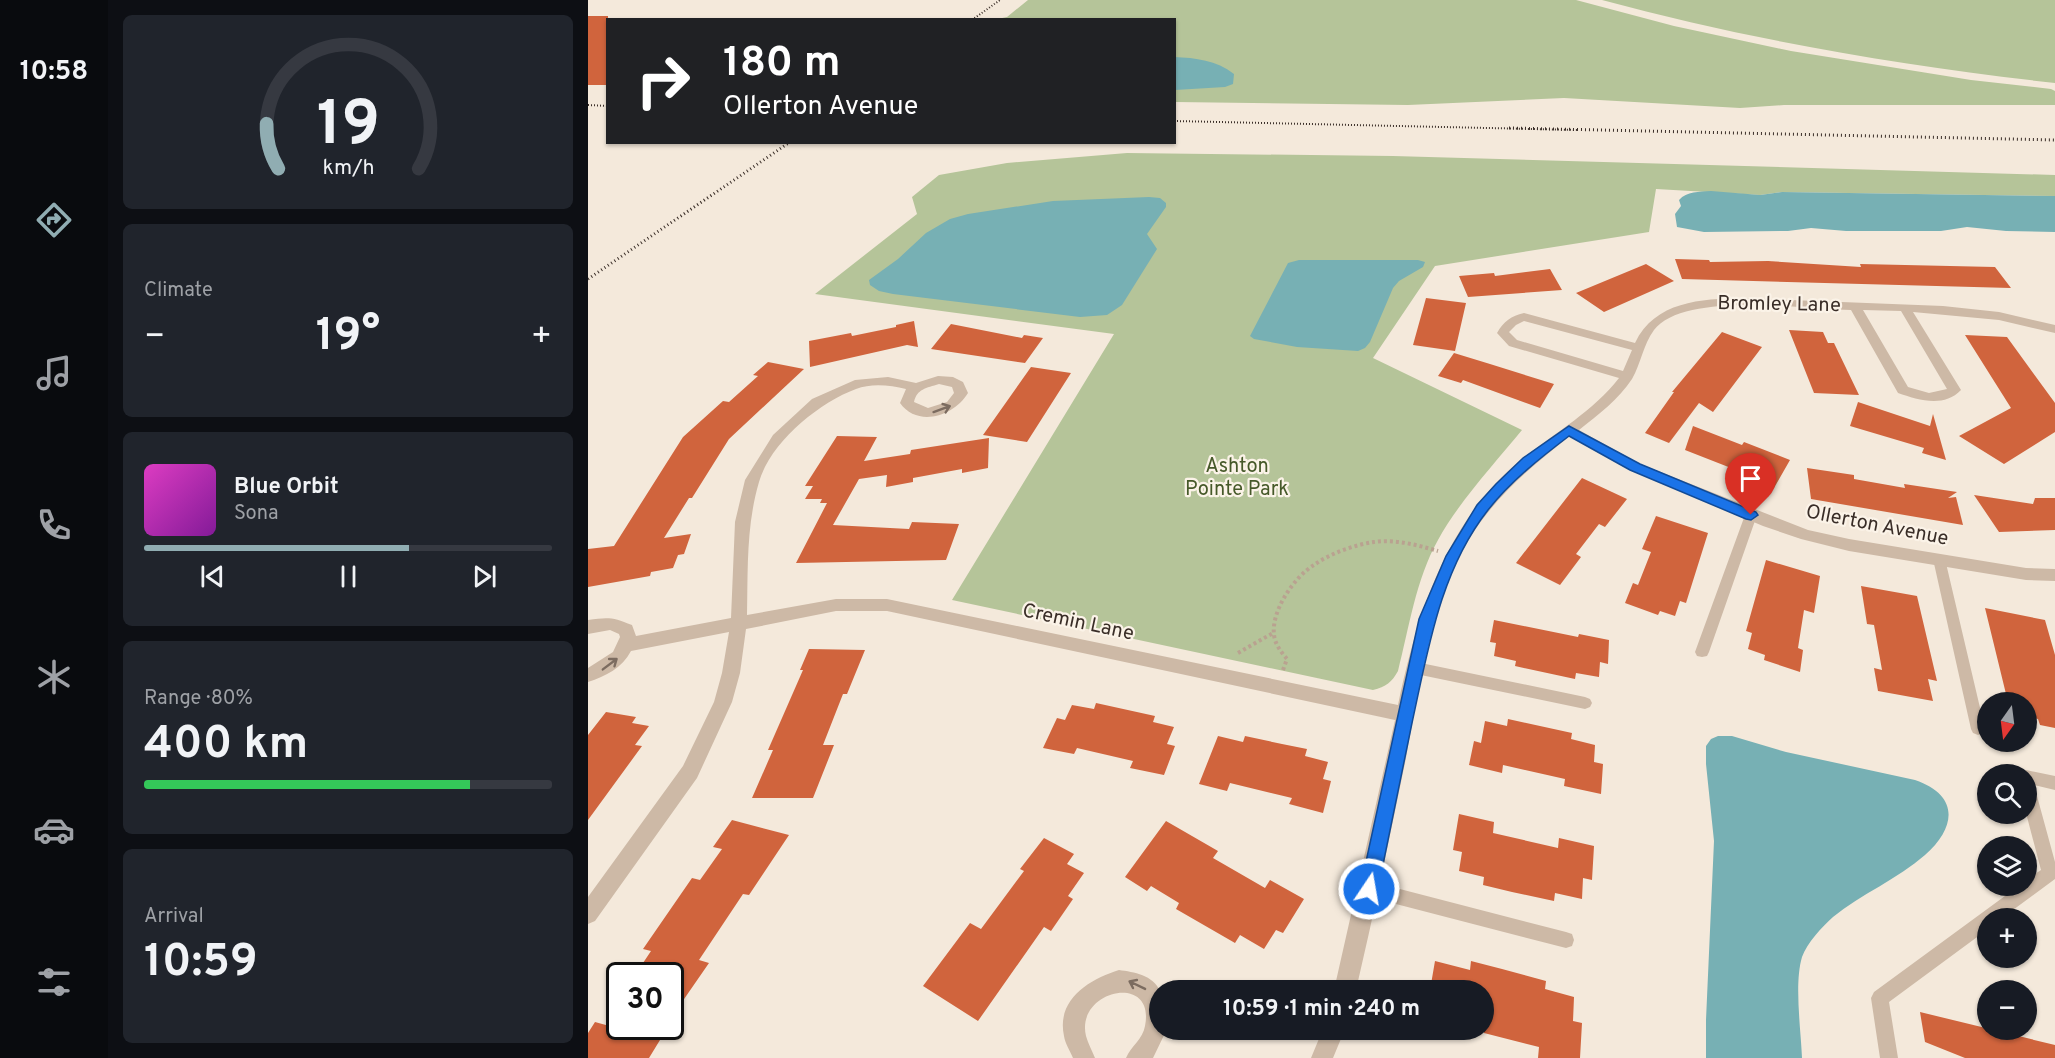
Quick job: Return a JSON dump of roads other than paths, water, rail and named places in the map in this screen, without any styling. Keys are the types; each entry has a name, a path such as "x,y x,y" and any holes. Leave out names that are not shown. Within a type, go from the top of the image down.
{"street":[{"name":"Bromley Lane","path":"1347,980 1427,619 1453,556 1482,508 1500,487 1528,461 1609,398 1627,376 1647,329 1659,319 1699,305 1721,302 1955,309 1984,312 2055,329"},
{"path":"1855,307 1903,390 1941,398 1954,390 1905,308"},
{"path":"1627,376 1513,343 1503,333 1507,324 1524,316 1640,348"},
{"path":"588,914 690,772 723,702 740,624 742,522 752,480 763,460 778,438 817,402 855,384 888,381 916,387"},
{"name":"Ollerton Avenue","path":"1569,430 1635,467 1806,535 2026,574 2055,575"},
{"name":"Cremin Lane","path":"626,645 836,606 887,605 921,610 1405,714"},
{"path":"588,627 611,623 626,630 628,637 626,645 612,663 588,675"},
{"path":"1084,1058 1075,1040 1076,1015 1090,993 1102,985 1121,980 1143,987 1155,1004 1156,1030 1143,1056"},
{"path":"1322,1058 1329,1040"}],"lane":[{"path":"1702,652 1751,515"},
{"path":"1939,560 1977,725"},
{"path":"1416,668 1585,703"},
{"path":"2037,779 2055,783"},
{"path":"2002,908 2050,873 2037,824"},
{"path":"1369,889 1566,940"},
{"path":"1889,1058 1880,998 1977,926"}],"water":[{"path":"1176,57 1198,59 1227,69 1234,74 1233,84 1225,87 1176,90"},
{"path":"1711,191 1760,195 1782,192 2055,196 2055,232 1967,227 1941,231 1846,231 1811,228 1788,231 1704,232 1677,227 1675,214 1681,206 1679,200 1689,193"},
{"path":"1160,198 1166,203 1166,207 1147,234 1157,249 1122,305 1107,315 1080,317 893,294 879,291 870,285 869,280 898,259 926,233 950,219 968,214 1053,201"},
{"path":"1299,260 1418,260 1425,262 1423,267 1399,281 1393,288 1370,342 1365,348 1358,351 1297,347 1254,339 1250,336 1288,263"},
{"path":"1718,736 1732,736 1786,752 1915,780 1940,794 1946,803 1948,823 1936,844 1903,872 1833,917 1807,946 1802,957 1798,980 1802,1058 1706,1058 1714,841 1706,746 1711,739"}],"railway":[{"path":"975,18 1000,0"},
{"path":"588,105 606,106"},
{"path":"1176,121 1578,130"},
{"path":"1509,128 2055,140"},
{"path":"588,279 787,144"}],"park label":[{"name":"Ashton Pointe Park","path":"1237,478"}]}
